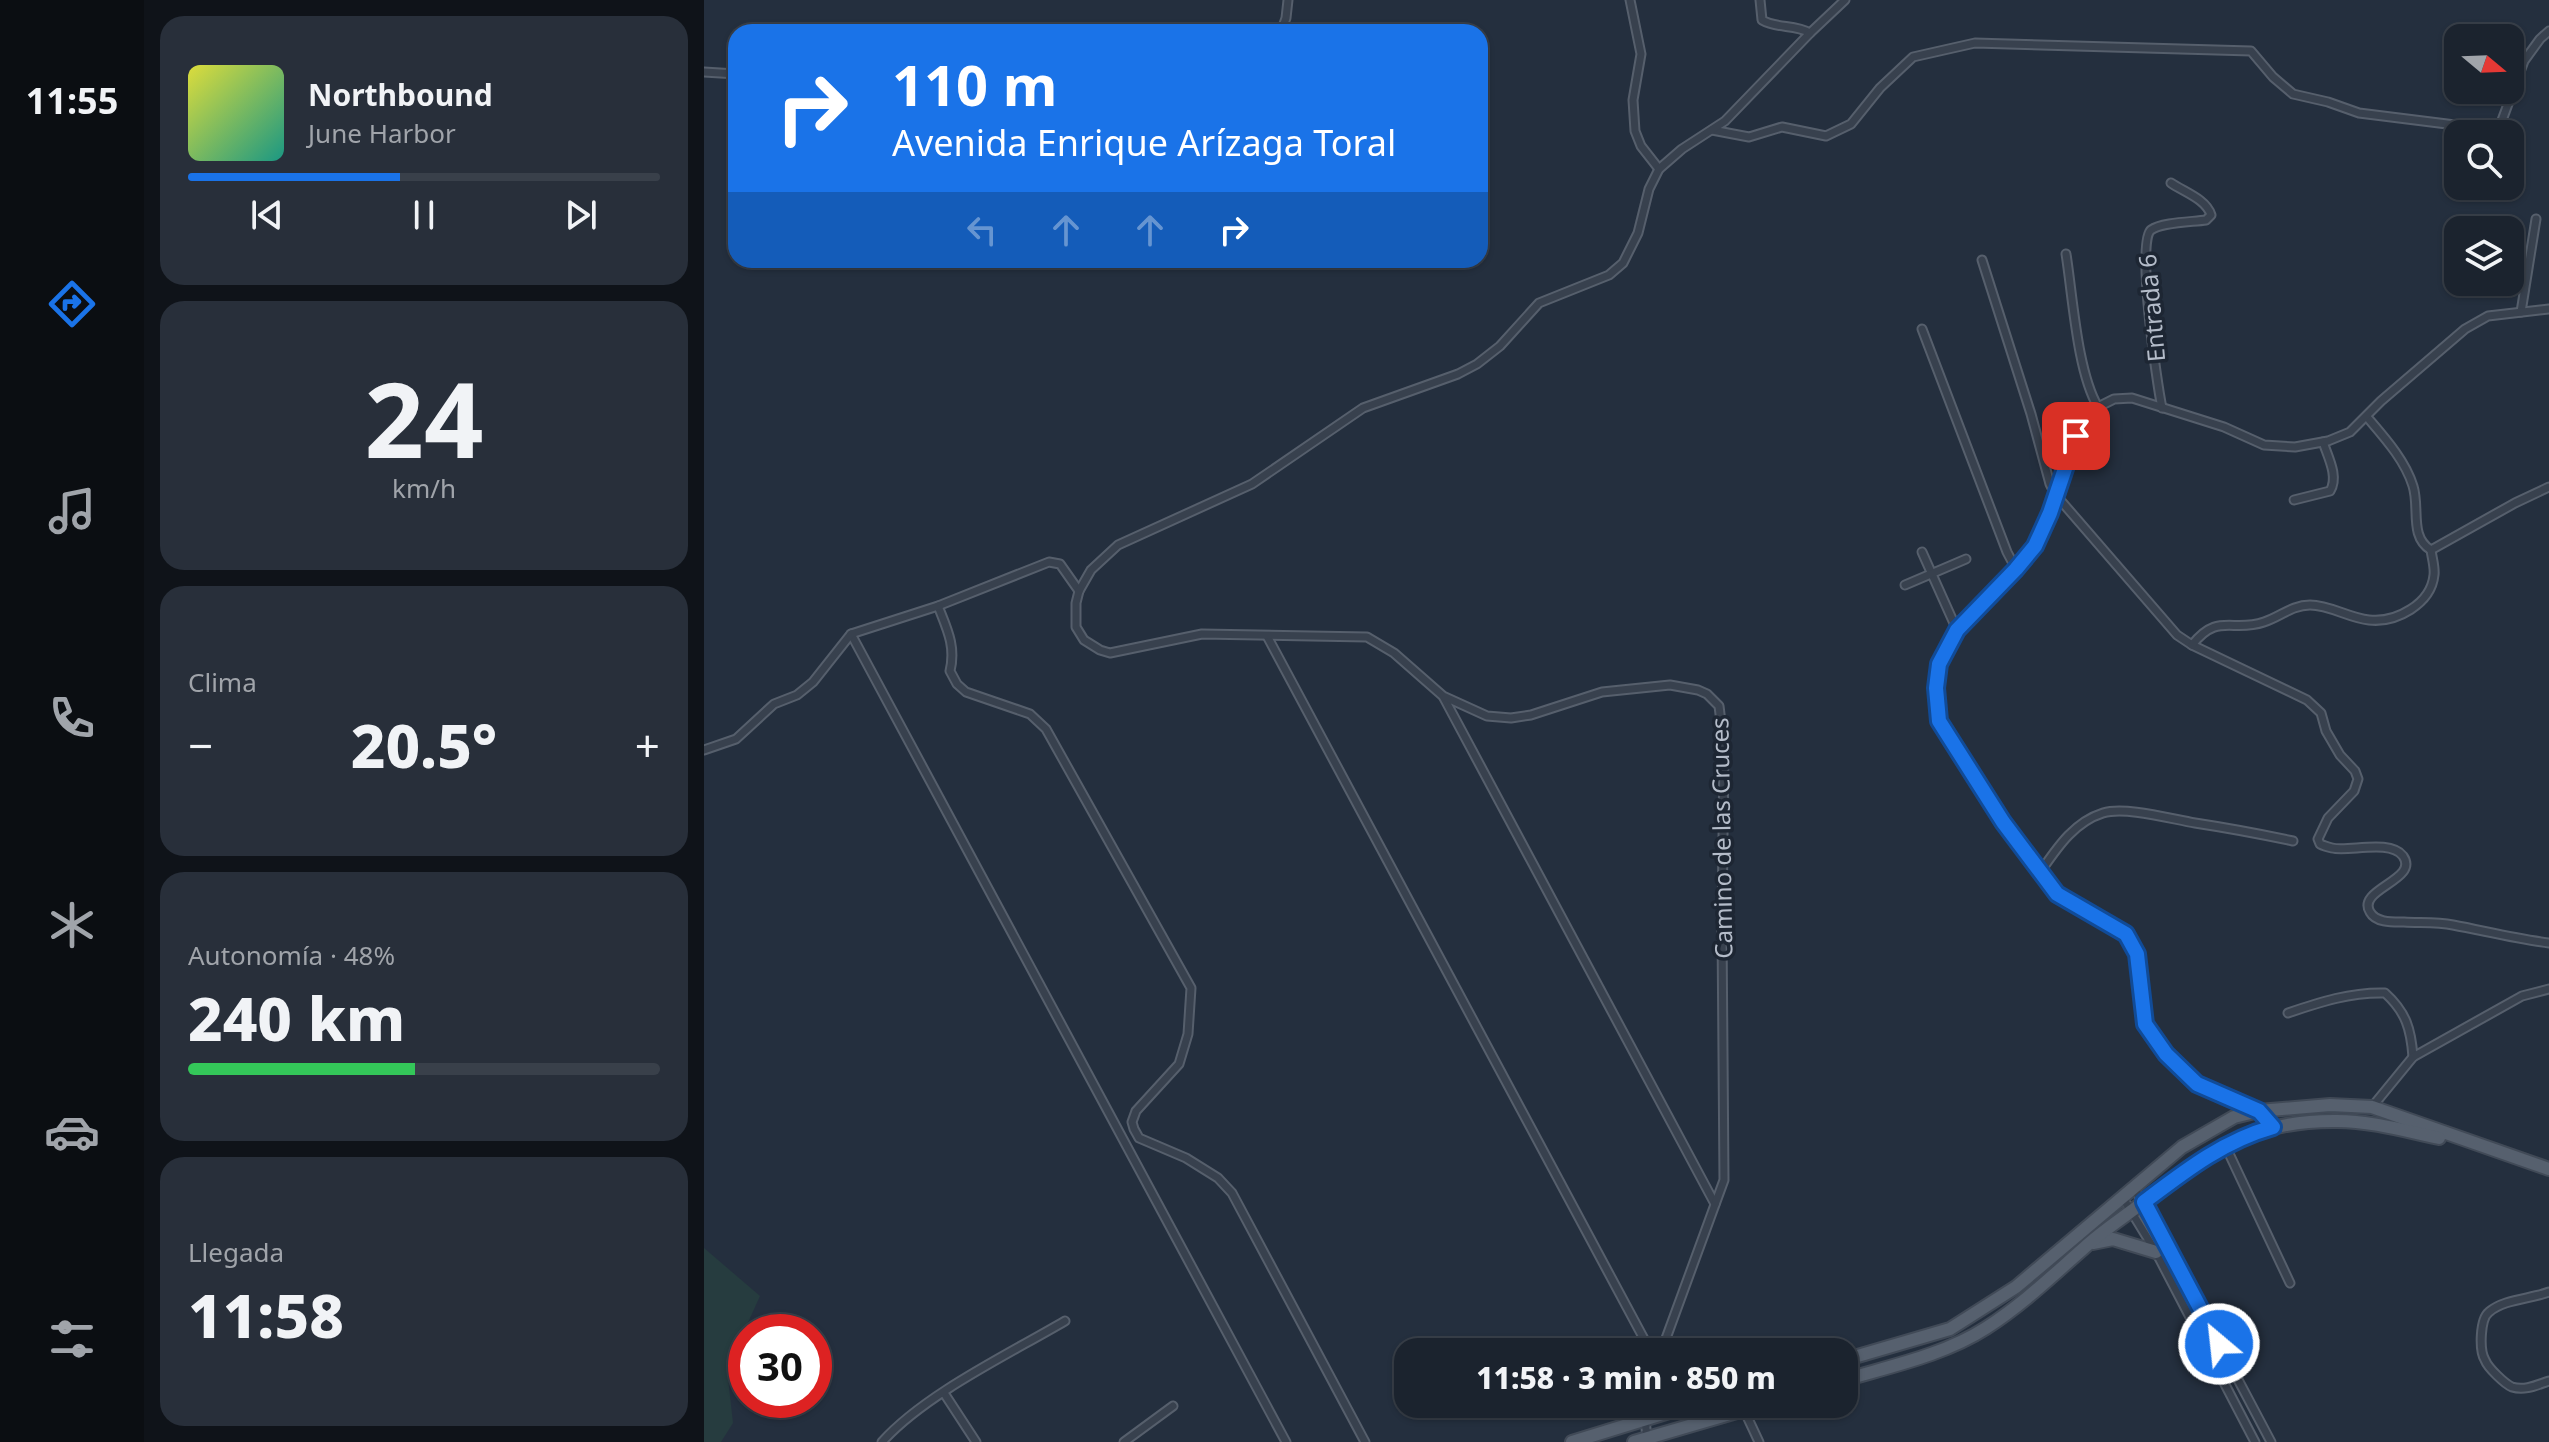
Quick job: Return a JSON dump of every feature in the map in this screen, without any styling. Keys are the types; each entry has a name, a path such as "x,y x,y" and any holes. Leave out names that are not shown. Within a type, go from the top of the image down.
{"main road":[{"path":"1858,1356 1950,1329 2016,1287 2182,1147 2234,1117 2259,1111 2330,1105 2372,1107 2549,1169"},
{"path":"1858,1376 1929,1354 1985,1329 2041,1289 2086,1245 2130,1211 2225,1145 2248,1134 2273,1127 2338,1121 2481,1146"},
{"path":"2086,1245 2113,1239 2156,1252"},
{"path":"1572,1442 1648,1418"},
{"path":"1640,1440 1716,1418"}],"street":[{"path":"1284,24 1288,0"},
{"path":"1630,0 1641,54 1633,100 1635,131 1641,146 1659,169"},
{"path":"1760,0 1762,20 1769,24 1802,28 1810,33"},
{"path":"704,750 736,739 774,704 797,695 813,682 851,634 938,606 1049,562 1060,564 1079,591 1091,570 1118,545 1252,484 1363,408 1458,374 1500,346 1539,303 1609,275 1623,263 1638,233 1649,189 1659,169 1682,149 1725,121 1845,0"},
{"path":"1712,130 1749,137 1782,127 1826,136 1851,124 1880,88 1913,57 1975,43 2251,51 2273,77 2293,94 2359,113 2487,129 2501,123 2524,61 2549,31"},
{"path":"704,72 728,74"},
{"name":"Entrada 6","path":"2162,408 2147,293 2146,236 2158,227 2206,220 2211,215 2210,209 2203,203 2171,183"},
{"path":"2521,312 2536,219"},
{"path":"2066,254 2084,373 2089,392 2098,407"},
{"path":"1982,260 2055,494 2177,635 2299,695 2321,713 2326,731 2358,779 2354,791 2320,831 2320,844 2333,849 2369,846 2394,850 2402,856 2405,865 2402,875 2372,896 2369,902 2372,915 2385,921 2450,924 2549,943"},
{"path":"2273,1127 2259,1111 2197,1084 2166,1054 2145,1024 2137,954 2126,934 2057,894 2003,822 1939,721 1936,688 1939,664 1957,630 2035,546 2050,513 2076,436 2098,407 2114,399 2132,398 2224,427 2264,445 2295,447 2323,442 2350,432 2381,401 2465,329 2488,316 2549,309"},
{"path":"1922,329 2016,569"},
{"path":"2367,417 2387,440 2407,472 2414,487 2418,537 2431,550"},
{"path":"2294,500 2330,491 2334,485 2323,442"},
{"path":"2431,550 2549,487"},
{"path":"2192,645 2202,632 2222,624 2263,623 2296,606 2321,606 2371,620 2395,618 2416,606 2426,593 2434,576 2431,550"},
{"path":"1922,552 1957,630"},
{"path":"1905,585 1966,559"},
{"name":"Camino de las Cruces","path":"1079,591 1075,617 1079,634 1100,650 1110,653 1192,635 1367,637 1394,653 1443,696 1487,716 1511,718 1531,715 1602,692 1650,686 1687,686 1707,694 1719,706 1724,746 1724,1180 1666,1338"},
{"path":"938,606 952,641 954,656 950,671 957,684 976,697 1030,714 1046,729 1191,988 1188,1034 1179,1064 1136,1111 1132,1122 1134,1129 1139,1138 1186,1158 1218,1178 1232,1193 1365,1442"},
{"path":"851,634 1286,1442"},
{"path":"1267,636 1643,1338"},
{"path":"1443,696 1715,1204"},
{"path":"2041,871 2064,838 2089,820 2114,811 2159,816 2293,841"},
{"path":"2372,1107 2413,1057 2522,996 2549,989"},
{"path":"2288,1013 2362,992 2385,993 2404,1013 2413,1057"},
{"path":"2225,1145 2290,1283"},
{"path":"2134,1188 2271,1442"},
{"path":"2123,1198 2156,1252 2255,1442"},
{"path":"2549,1292 2489,1311 2483,1319 2481,1338 2484,1360 2510,1386 2528,1388 2549,1381"},
{"path":"882,1442 944,1393 1065,1321"},
{"path":"944,1393 976,1442"},
{"path":"1124,1442 1173,1406"},
{"path":"1748,1418 1759,1442"},
{"path":"1640,1440 1645,1419"}],"green space":[{"path":"704,1248 760,1296 752,1314 728,1314 728,1418 732,1418 733,1423 721,1442 704,1442"}],"route":[{"path":"2076,436 2050,513 2035,546 1957,630 1939,664 1936,688 1939,721 2003,822 2057,894 2126,934 2137,954 2145,1024 2166,1054 2197,1084 2259,1111 2273,1127 2225,1145 2144,1202 2219,1344"}]}
